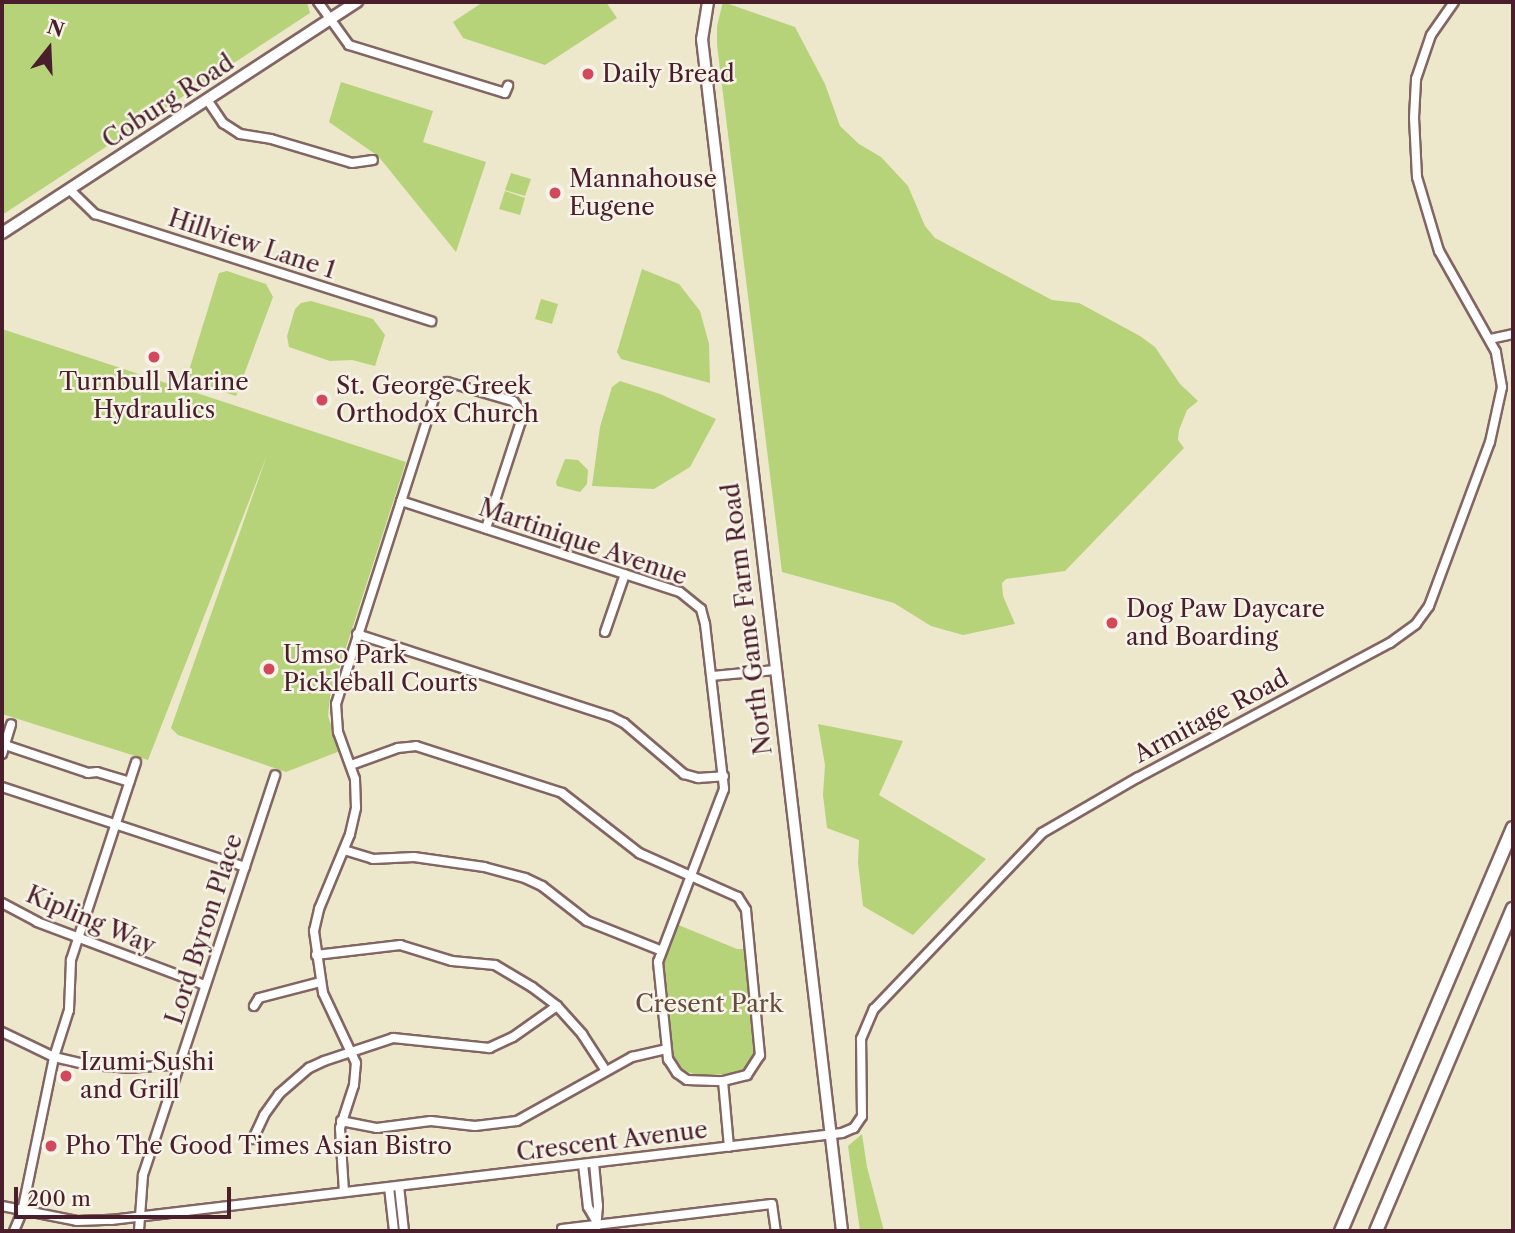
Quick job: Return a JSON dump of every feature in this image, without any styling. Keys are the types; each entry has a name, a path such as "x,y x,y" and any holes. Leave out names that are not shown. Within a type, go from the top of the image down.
{"highway":[{"path":"1341,1231 1513,828"},
{"path":"1376,1231 1513,909"}],"main road":[{"name":"Coburg Road","path":"2,233 357,2"},
{"name":"North Game Farm Road","path":"708,2 702,39 842,1231"}],"street":[{"path":"318,2 344,41 352,46 505,93 508,86"},
{"name":"Armitage Road","path":"830,1135 851,1130 861,1119 859,1054 863,1032 874,1009 1042,833 1137,778 1390,643 1421,619 1437,589 1499,412 1502,377 1490,339 1439,251 1417,177 1414,118 1416,79 1431,35 1454,2"},
{"path":"208,101 223,123 240,134 271,139 352,163 373,160"},
{"name":"Hillview Lane 1","path":"70,190 84,207 95,214 431,321"},
{"path":"1490,339 1513,334"},
{"path":"344,1192 341,1121 356,1073 351,1050 333,1017 320,982 314,931 317,916 354,820 357,791 351,765 338,732 336,707 436,392 443,384 457,383 513,401 521,411 521,421 486,528"},
{"name":"Martinique Avenue","path":"401,501 680,593 697,604 705,624 712,676 724,776 722,796 657,962 669,1063 683,1077 699,1082 723,1081"},
{"path":"606,632 625,574"},
{"path":"357,634 610,716 684,774 698,778 724,776"},
{"path":"712,676 774,670"},
{"path":"11,724 3,750 129,782"},
{"path":"351,765 403,747 436,752 566,795 639,853 730,891 745,907 760,1052 756,1069 742,1077 723,1081 729,1147"},
{"path":"14,1231 22,1212 54,1057 69,1010 71,964 136,762"},
{"name":"Lord Byron Place","path":"141,1226 142,1179 275,775"},
{"path":"2,786 245,867"},
{"path":"344,850 373,859 414,857 484,867 526,878 542,886 587,921 660,950"},
{"name":"Kipling Way","path":"2,903 37,922 79,936 145,965 205,985"},
{"path":"316,955 386,946 412,947 452,961 495,965 522,980 557,1006 576,1026 606,1071"},
{"path":"254,1006 259,998 320,982"},
{"path":"253,1139 269,1107 288,1085 309,1068 383,1039 401,1038 489,1048 513,1037 557,1006"},
{"path":"2,1032 54,1057 110,1068 167,1065 179,1068"},
{"path":"341,1121 377,1128 431,1121 475,1126 517,1121 636,1055 666,1049"},
{"name":"Crescent Avenue","path":"2,1206 77,1221 141,1226 344,1192 830,1135"},
{"path":"594,1163 598,1206 596,1225"},
{"path":"583,1164 588,1208 596,1225"},
{"path":"394,1186 394,1231"},
{"path":"394,1186 404,1231"},
{"path":"562,1229 772,1204 776,1231"}],"green space":[{"path":"2,2 307,2 310,13 2,215"},
{"path":"483,2 606,2 617,18 545,65 463,38 453,22"},
{"path":"723,2 795,27 825,84 840,126 859,144 881,157 908,186 925,226 935,238 1052,300 1079,303 1140,336 1155,347 1180,384 1198,401 1187,410 1179,430 1178,440 1184,448 1065,571 1006,579 1002,583 1003,596 1015,624 963,635 931,626 894,603 782,572 717,45 717,26"},
{"path":"341,82 433,111 423,142 486,162 456,252 378,156 329,122"},
{"path":"511,173 531,179 525,196 505,190"},
{"path":"505,191 525,198 520,215 499,209"},
{"path":"642,269 679,284 700,311 709,344 710,383 621,359 617,352"},
{"path":"227,271 266,284 273,297 236,396 196,383 187,377 219,273"},
{"path":"541,299 558,304 552,324 535,319"},
{"path":"311,301 373,319 385,335 375,366 352,360 330,361 289,347 287,336 295,309 301,303"},
{"path":"2,329 406,462 330,697 328,716 340,751 286,772 178,735 171,728 267,455 148,760 2,714"},
{"path":"620,381 660,394 716,419 690,467 654,489 592,486 600,427 612,387"},
{"path":"565,459 578,460 588,470 587,484 580,492 557,486"},
{"path":"818,724 903,741 879,795 986,859 913,935 863,906 858,863 859,840 827,828 823,795 825,765"},
{"name":"Cresent Park","path":"676,924 737,949 746,949 756,1050 750,1065 739,1073 698,1076 684,1070 673,1057 662,962"},
{"path":"862,1134 867,1167 884,1231 860,1231 848,1146"}],"place":[{"name":"Daily Bread","path":"588,74"},
{"name":"Mannahouse Eugene","path":"555,193"},
{"name":"Turnbull Marine Hydraulics","path":"154,357"},
{"name":"St. George Greek Orthodox Church","path":"322,400"},
{"name":"Dog Paw Daycare and Boarding","path":"1112,623"},
{"name":"Umso Park Pickleball Courts","path":"269,669"},
{"name":"Izumi Sushi and Grill","path":"66,1076"},
{"name":"Pho The Good Times Asian Bistro","path":"51,1146"}]}
